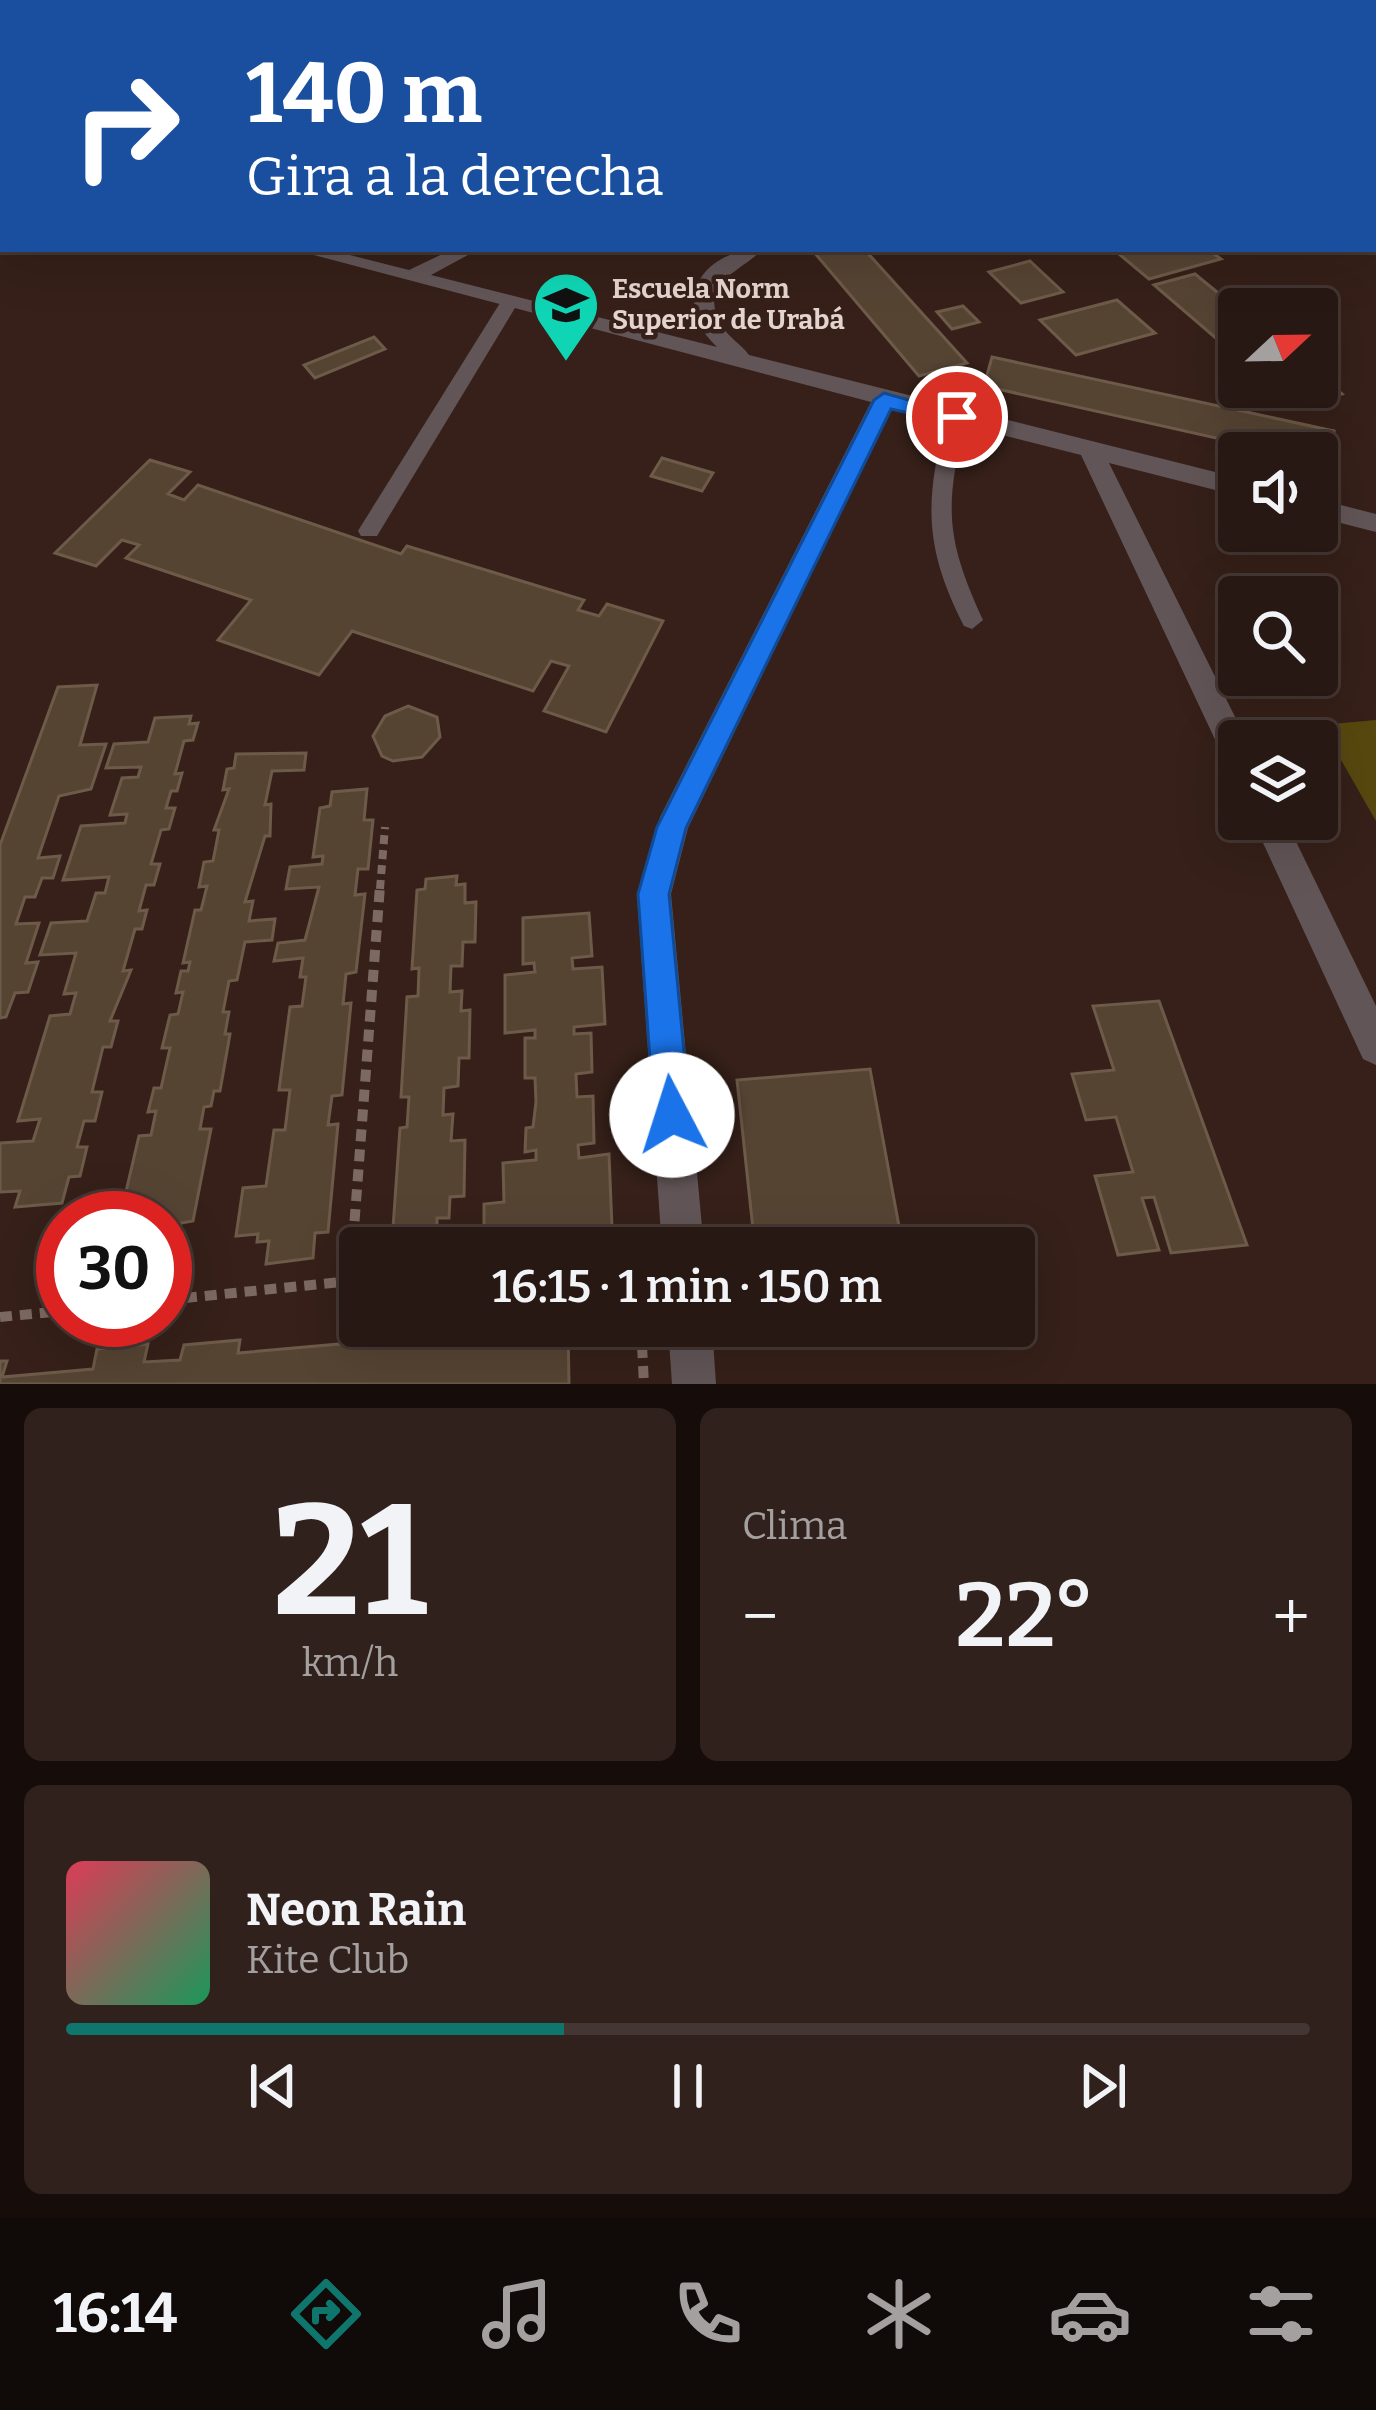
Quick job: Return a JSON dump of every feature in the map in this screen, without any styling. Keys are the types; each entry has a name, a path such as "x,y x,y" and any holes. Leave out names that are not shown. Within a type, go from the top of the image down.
{"street":[{"path":"313,252 1218,482"},
{"path":"411,277 463,252"},
{"path":"742,358 712,330 702,296 709,278 748,252"},
{"path":"681,1227 654,894 659,863 672,827 884,400"},
{"path":"1089,447 1221,720"},
{"path":"1338,513 1376,523"},
{"path":"1278,840 1376,1046"},
{"path":"691,1347 694,1384"}],"lane":[{"path":"369,531 509,303"},
{"path":"957,417 938,484 936,510 955,585 972,620"}],"path":[{"path":"359,1227 385,827"},
{"path":"192,1297 339,1283"},
{"path":"0,1317 36,1314"},
{"path":"642,1347 644,1384"}],"shaded area":[{"path":"1376,720 1376,821 1338,755 1338,723"}],"building":[{"path":"814,252 867,252 967,363 919,376"},
{"path":"1117,252 1211,252 1221,259 1149,279"},
{"path":"1030,261 1063,292 1021,303 989,272"},
{"path":"1195,274 1218,293 1218,340 1154,285"},
{"path":"1117,300 1155,333 1076,355 1040,320"},
{"path":"963,306 979,322 952,329 937,312"},
{"path":"374,337 385,349 315,378 304,365"},
{"path":"992,357 1334,432 1218,432 1218,438 984,386"},
{"path":"662,458 713,473 702,491 651,476"},
{"path":"150,460 190,472 168,494 184,500 198,485 401,554 407,546 584,600 578,610 599,616 607,604 663,621 606,732 544,711 569,666 551,661 533,691 352,631 319,675 218,640 251,600 126,558 139,545 122,540 96,566 55,553"},
{"path":"97,685 80,745 106,744 91,789 59,796 38,858 60,856 53,878 42,878 35,897 25,897 16,924 39,923 26,963 38,962 28,992 15,993 6,1017 0,1018 0,845 58,687"},
{"path":"408,706 437,717 440,737 422,757 393,761 382,756 373,736 385,716"},
{"path":"191,716 189,724 198,723 193,740 184,741 175,774 182,773 166,808 175,808 169,829 161,830 151,864 160,864 154,885 146,885 139,911 147,910 142,929 135,929 123,971 131,970 110,1021 118,1021 111,1047 103,1047 92,1092 102,1092 95,1121 84,1121 77,1147 87,1147 80,1176 69,1177 65,1191 36,1191 36,1205 15,1207 20,1191 0,1192 0,1143 33,1141 40,1119 18,1121 50,1016 70,1014 76,993 64,994 76,953 40,955 51,923 87,921 96,893 105,893 109,877 63,880 81,826 125,823 127,814 110,815 122,778 138,777 141,767 106,768 114,744 148,742 155,718"},
{"path":"306,753 304,770 272,771 265,805 271,804 270,836 265,836 245,902 253,901 249,921 275,919 272,940 245,942 237,980 229,981 223,1012 229,1012 225,1034 230,1034 220,1091 214,1091 211,1106 204,1107 200,1129 211,1129 192,1221 192,1191 126,1191 139,1136 151,1135 156,1111 148,1112 154,1088 161,1088 170,1048 162,1048 170,1015 178,1014 183,992 176,993 181,971 188,971 190,962 183,963 195,910 201,910 207,886 199,887 204,862 213,861 219,830 214,830 229,789 223,790 227,769 234,768 236,754"},
{"path":"367,789 364,820 373,820 368,869 358,869 355,895 365,894 356,972 346,974 343,1004 351,1003 342,1095 332,1096 328,1125 338,1124 328,1232 315,1233 313,1258 266,1264 269,1241 257,1242 258,1234 236,1236 243,1188 266,1186 274,1130 285,1130 290,1090 279,1090 290,1007 302,1006 306,977 300,977 303,958 274,961 278,943 305,940 319,887 286,889 290,867 322,864 323,856 313,857 320,808 330,806 332,792"},
{"path":"457,876 456,885 465,884 465,903 476,902 475,942 463,942 462,966 451,966 450,992 462,991 461,1011 470,1010 469,1058 459,1058 458,1086 444,1088 443,1115 453,1114 451,1141 465,1140 464,1196 450,1197 449,1218 437,1218 437,1227 393,1227 400,1128 407,1127 409,1097 401,1097 407,997 418,996 419,968 412,969 417,890 425,889 426,879"},
{"path":"589,913 592,956 572,958 573,969 602,967 605,1024 574,1027 574,1034 591,1033 592,1072 576,1074 577,1097 593,1096 594,1143 578,1145 579,1158 609,1154 612,1227 484,1227 484,1204 504,1202 503,1163 536,1160 536,1150 525,1152 526,1128 533,1127 536,1102 535,1078 525,1078 525,1038 535,1038 535,1030 505,1033 505,975 535,972 534,963 523,964 523,918"},
{"path":"1159,1001 1247,1245 1171,1253 1154,1197 1142,1198 1159,1250 1118,1255 1095,1176 1133,1172 1116,1117 1086,1120 1072,1074 1114,1070 1093,1006"},
{"path":"870,1069 899,1227 753,1227 737,1080"},
{"path":"240,1340 238,1353 339,1344 568,1347 569,1384 0,1384 0,1361 7,1361 2,1377 93,1369 97,1349 147,1347 144,1362 180,1360 183,1347"}],"place":[{"name":"Escuela Norm Superior de Urabá","path":"566,364"}],"route":[{"path":"672,1115 654,894 672,827 884,400 957,417"}]}
